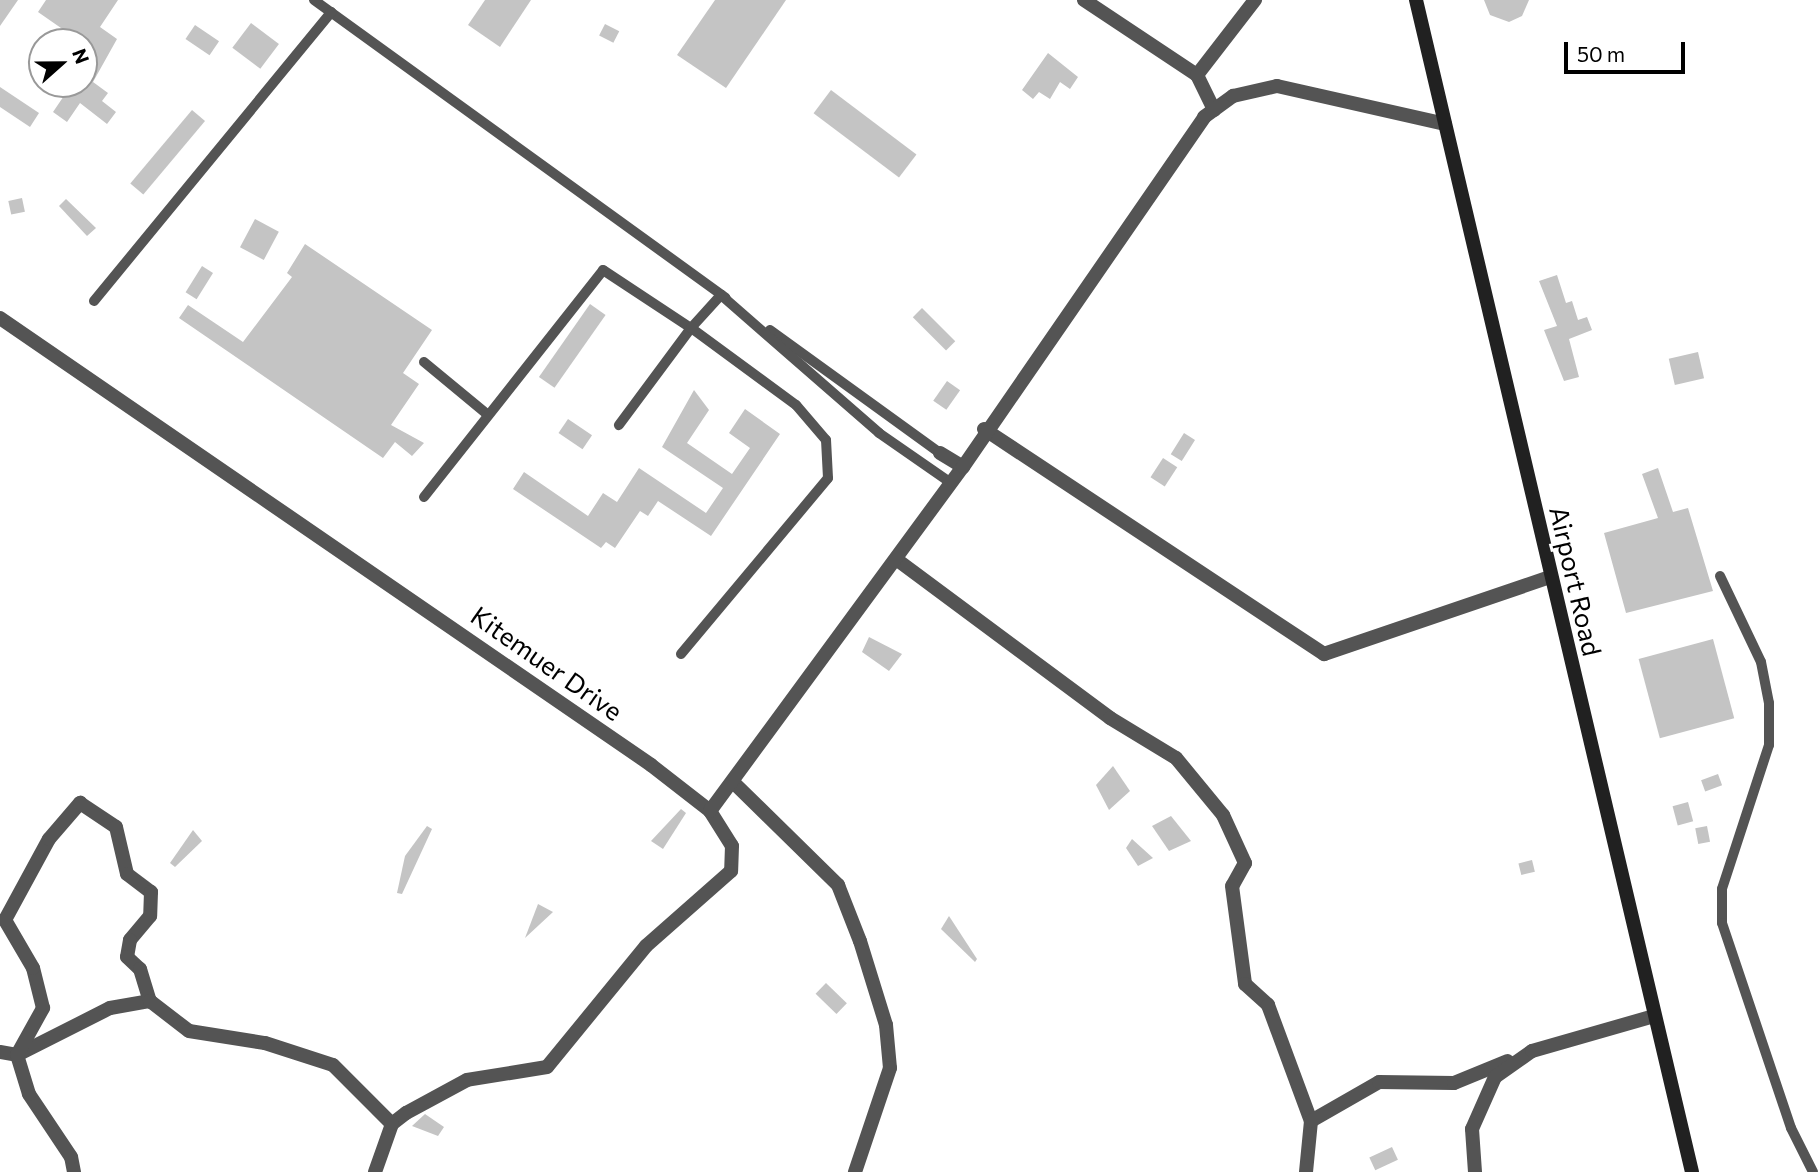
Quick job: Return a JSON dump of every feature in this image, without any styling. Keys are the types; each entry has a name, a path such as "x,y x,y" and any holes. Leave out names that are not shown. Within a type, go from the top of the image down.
{"street":[{"path":"1084,0 1197,75 1214,110"},
{"path":"1197,75 1255,0"},
{"name":"Airport Road","path":"1416,0 1692,1172"},
{"path":"375,1172 392,1124 467,1080 547,1067 671,920 709,895 731,871 732,846 710,811 734,783 963,467 984,429 1214,110 1233,96 1300,87 1445,124"},
{"name":"Kitemuer Drive","path":"0,318 710,811"},
{"path":"984,429 1324,654 1550,577"},
{"path":"940,453 963,467"},
{"path":"896,559 1110,718 1177,758 1202,783 1245,863 1232,886 1245,984 1268,1004 1311,1121 1306,1172"},
{"path":"734,783 838,885 860,941 886,1025 890,1068 855,1172"},
{"path":"74,1172 71,1157 29,1094 17,1055 43,1008 33,968 5,920 49,839 80,803 116,827 127,874 151,892 150,916 130,940 127,957 140,969 150,1001 189,1031 265,1043 333,1065 392,1124"},
{"path":"0,1052 17,1055 110,1008 150,1001"},
{"path":"1311,1121 1379,1082 1454,1083 1531,1051 1654,1016"},
{"path":"1475,1172 1472,1129 1482,1102 1495,1077 1531,1051"}],"lane":[{"path":"313,0 940,453"},
{"path":"94,302 331,12"},
{"path":"424,497 603,270 691,328 796,405 826,440 828,478 681,654"},
{"path":"619,425 691,328 721,295"},
{"path":"721,295 879,433 951,483"},
{"path":"424,362 488,415"},
{"path":"1720,576 1761,662 1769,703 1769,745 1722,889 1722,923 1787,1115 1813,1172"}],"building":[{"path":"0,0 18,0 0,26"},
{"path":"46,0 118,0 100,27 117,39 98,73 98,28 61,28 38,12"},
{"path":"485,0 531,0 500,47 468,25"},
{"path":"715,0 786,0 726,88 677,55"},
{"path":"1484,0 1529,0 1522,16 1509,22 1490,15"},
{"path":"251,23 279,44 260,69 232,48"},
{"path":"605,24 619,31 613,43 599,36"},
{"path":"195,25 219,41 210,55 185,39"},
{"path":"1048,53 1078,77 1070,89 1060,82 1050,99 1039,92 1033,99 1022,90"},
{"path":"98,86 108,93 102,101 116,112 107,124 80,103 67,122 53,112 62,98 98,98"},
{"path":"0,87 39,113 30,127 0,107"},
{"path":"831,90 916,154 899,178 814,113"},
{"path":"192,110 205,121 143,194 130,184"},
{"path":"22,198 25,212 11,215 8,201"},
{"path":"66,199 96,228 87,236 59,206"},
{"path":"255,219 279,232 264,260 240,247"},
{"path":"305,244 432,330 403,373 419,384 391,425 424,443 412,456 395,442 383,458 179,318 188,305 243,342 292,277 287,273"},
{"path":"202,266 213,273 197,299 186,292"},
{"path":"1557,275 1566,303 1572,301 1578,320 1587,317 1592,330 1569,339 1579,377 1564,381 1544,330 1557,326 1539,281"},
{"path":"590,304 606,315 555,388 539,377"},
{"path":"922,308 955,341 946,350 913,317"},
{"path":"1698,352 1704,378 1675,385 1669,359"},
{"path":"947,381 960,390 946,410 933,401"},
{"path":"694,390 709,410 687,443 732,474 750,448 729,433 745,409 780,434 711,536 658,501 648,516 640,511 615,548 606,542 601,548 513,489 524,472 588,516 603,493 617,502 639,468 706,513 723,488 662,447"},
{"path":"568,419 592,435 583,449 558,433"},
{"path":"1184,433 1195,440 1182,461 1171,454"},
{"path":"1163,458 1177,467 1165,487 1150,477"},
{"path":"1658,468 1673,512 1688,508 1713,591 1626,613 1604,533 1658,518 1642,474"},
{"path":"869,637 902,654 889,671 862,652"},
{"path":"1713,639 1734,718 1660,738 1639,659"},
{"path":"1113,766 1130,791 1109,810 1096,785"},
{"path":"1718,774 1722,785 1705,791 1701,780"},
{"path":"1688,802 1693,821 1678,825 1673,806"},
{"path":"681,809 686,813 663,849 651,841"},
{"path":"1171,816 1191,841 1169,851 1152,826"},
{"path":"427,826 432,829 402,894 397,893 405,856"},
{"path":"1707,826 1710,842 1698,844 1695,828"},
{"path":"193,830 202,841 175,867 170,863"},
{"path":"1132,839 1153,858 1138,866 1126,848"},
{"path":"1532,860 1535,872 1521,875 1518,863"},
{"path":"538,904 553,912 525,938"},
{"path":"949,916 977,959 975,962 941,929"},
{"path":"826,983 847,1003 836,1014 816,994"},
{"path":"425,1114 444,1127 438,1136 412,1126"},
{"path":"1392,1147 1398,1160 1375,1170 1369,1158"}]}
